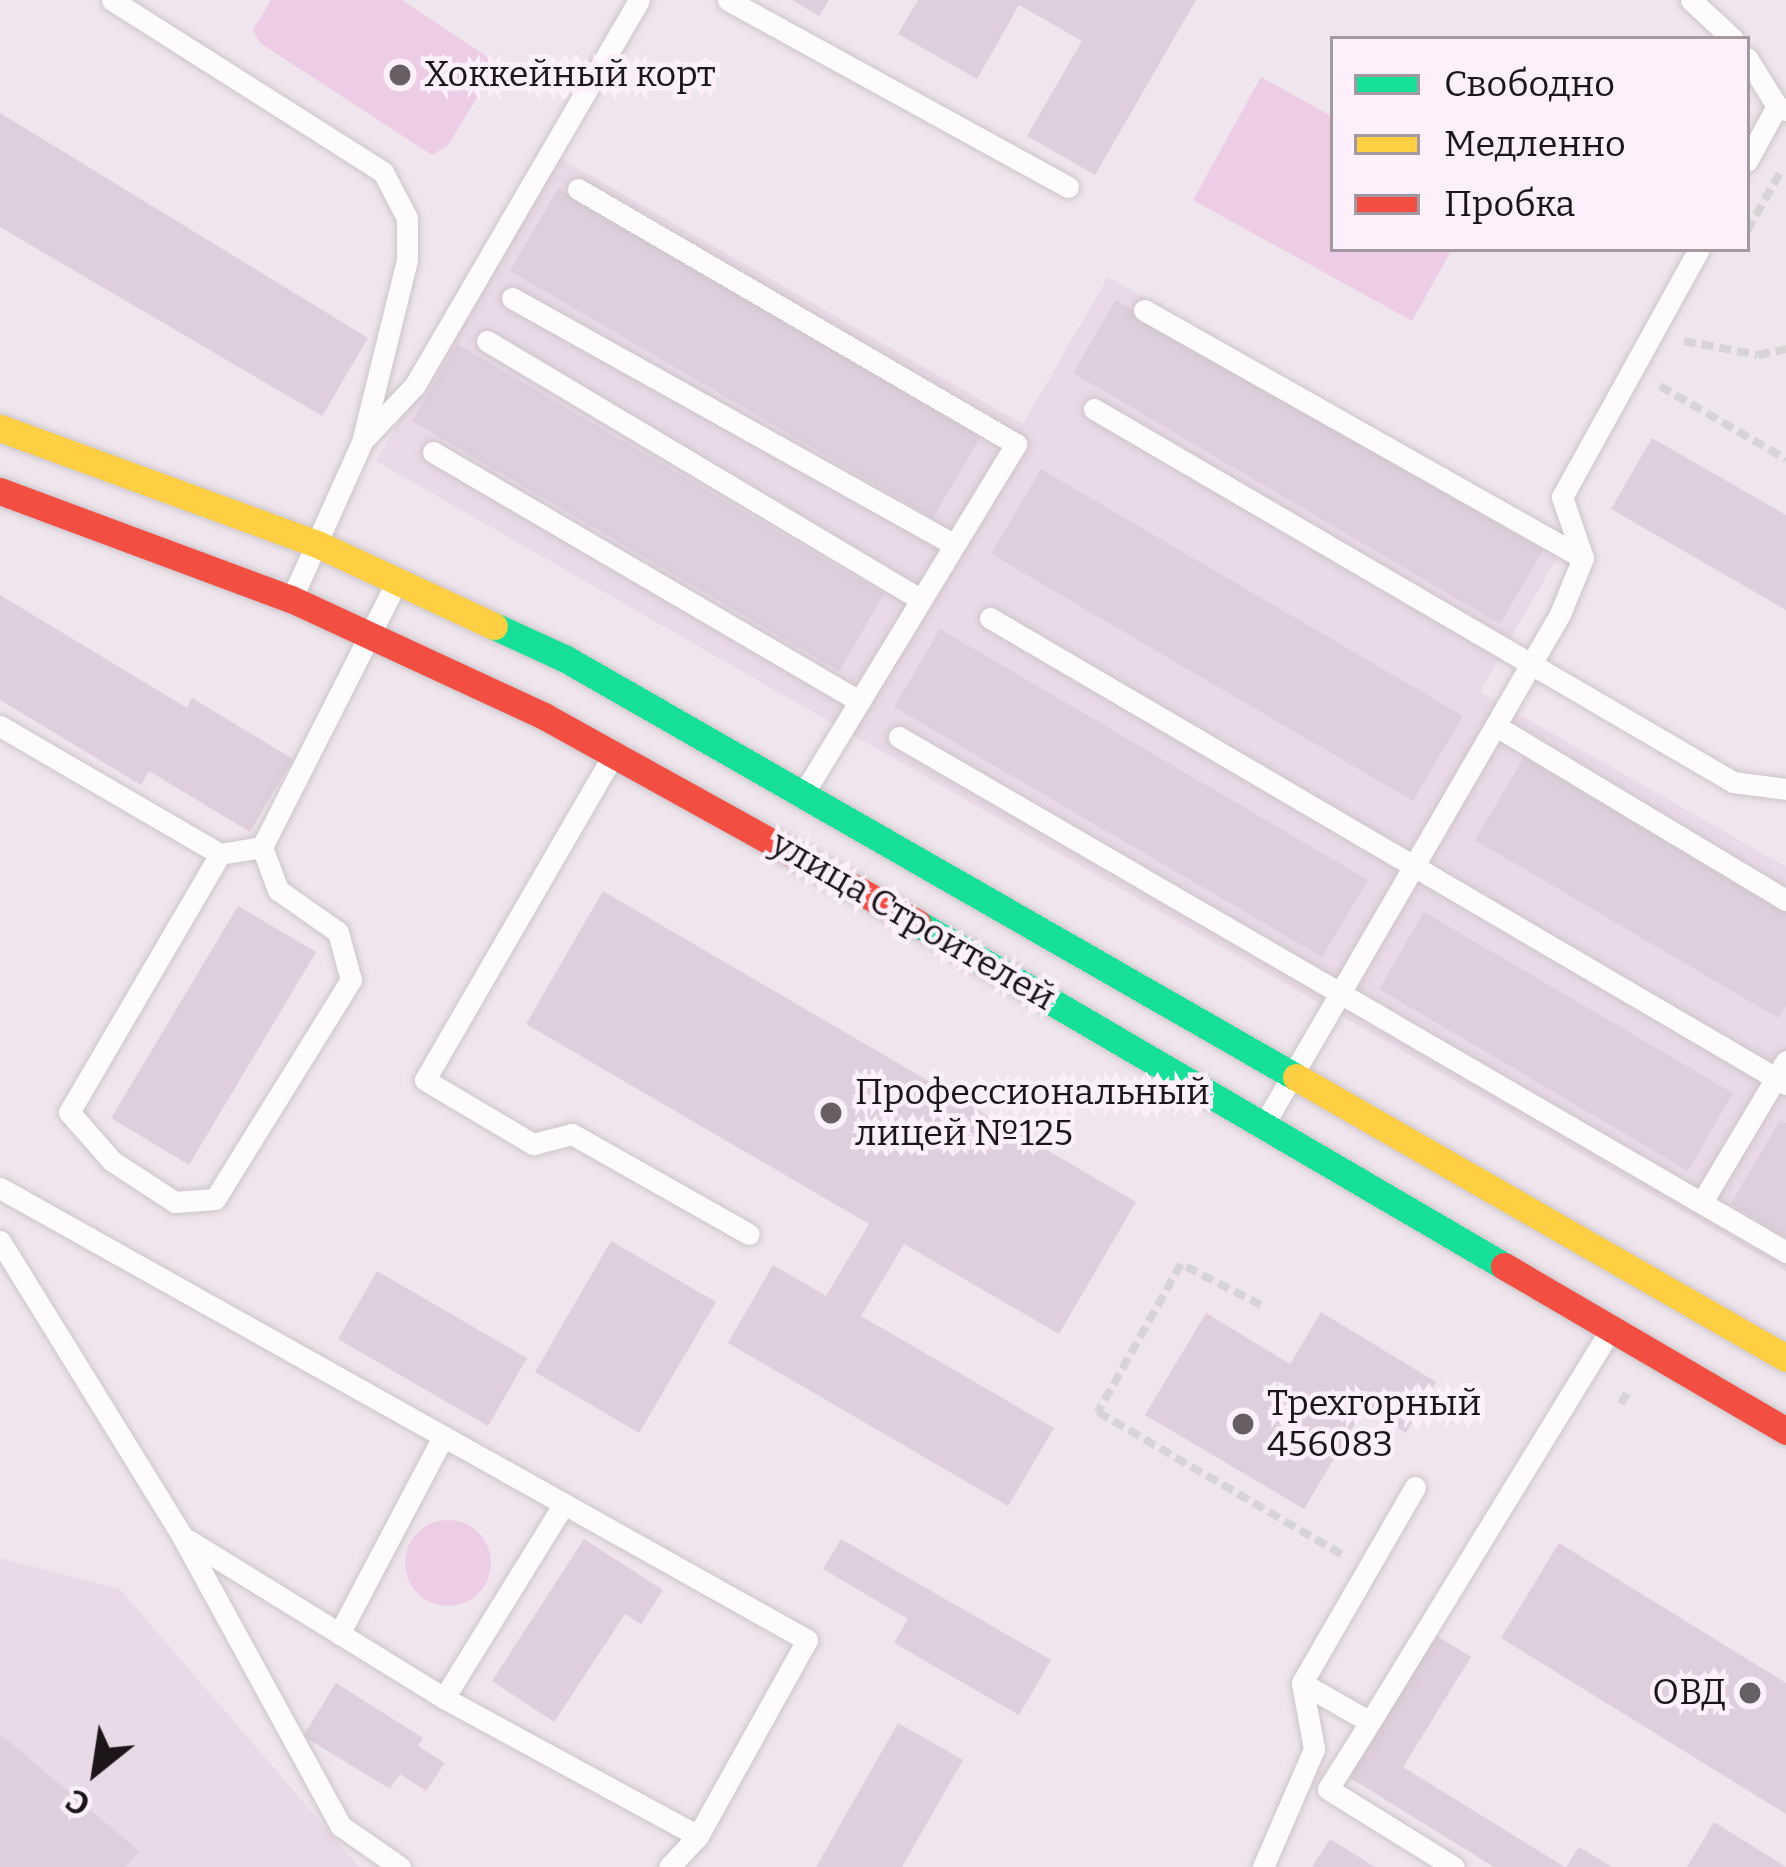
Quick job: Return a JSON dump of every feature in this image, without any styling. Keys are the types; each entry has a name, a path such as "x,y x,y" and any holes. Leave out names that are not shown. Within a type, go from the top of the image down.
{"street":[{"name":"улица Строителей","path":"0,428 317,544 566,659 806,790 1786,1358"},
{"name":"улица Строителей","path":"0,490 292,599 614,753 1786,1431"}],"lane":[{"path":"112,0 383,172 407,218 407,260 362,442 292,599"},
{"path":"362,442 415,385 639,0"},
{"path":"728,0 1069,187"},
{"path":"1691,0 1730,36"},
{"path":"1750,62 1782,108 1750,156"},
{"path":"578,189 1016,444 806,790"},
{"path":"1263,1126 1533,662 1583,558 1562,497 1634,345 1697,252"},
{"path":"512,298 953,544"},
{"path":"1144,310 1583,558"},
{"path":"488,340 920,599"},
{"path":"1094,410 1733,782 1786,789"},
{"path":"433,452 858,700"},
{"path":"220,854 69,1112 112,1161 175,1202 215,1199 351,980 338,932 278,890 262,848 397,581"},
{"path":"990,618 1413,870 1782,1074 1702,1202"},
{"path":"0,726 220,854 262,848"},
{"path":"1496,726 1786,900"},
{"path":"899,737 1344,991 1786,1252"},
{"path":"614,753 425,1080 532,1144 572,1133 749,1234"},
{"path":"0,1188 807,1640 698,1836 669,1867"},
{"path":"0,1241 182,1536 341,1826 400,1867"},
{"path":"1454,1867 1328,1789 1610,1330"},
{"path":"339,1634 443,1437"},
{"path":"1263,1867 1314,1749 1301,1682 1415,1487"},
{"path":"444,1698 564,1504"},
{"path":"182,1536 444,1698 698,1836"},
{"path":"1301,1682 1370,1722"}],"path":[{"path":"1750,226 1780,173"},
{"path":"1684,341 1758,355 1786,350"},
{"path":"1659,388 1786,459"},
{"path":"1261,1305 1181,1264 1098,1412 1365,1568"}],"shaded area":[{"name":"Хоккейный корт","path":"271,0 402,0 486,56 494,70 448,145 432,155 260,43 253,30"},
{"path":"1261,77 1330,115 1330,252 1450,252 1412,321 1193,200"},
{"path":"553,154 1023,424 1108,277 1567,540 1480,692 1786,867 1786,1271 376,461"},
{"path":"448,1520 479,1532 491,1563 479,1594 448,1606 417,1594 405,1563 417,1532"},
{"path":"0,1558 120,1589 359,1867 0,1867"}],"building":[{"path":"792,0 829,0 819,16"},
{"path":"918,0 1196,0 1095,175 1027,136 1082,41 1019,5 977,79 898,34"},
{"path":"0,113 368,338 322,416 0,227"},
{"path":"558,188 981,436 933,518 510,271"},
{"path":"1116,300 1543,550 1500,624 1073,373"},
{"path":"457,344 884,594 839,671 412,421"},
{"path":"1652,438 1786,515 1786,610 1611,509"},
{"path":"1041,469 1463,716 1413,801 991,554"},
{"path":"0,595 187,708 192,698 293,759 250,832 149,771 141,785 0,700"},
{"path":"940,629 1368,880 1322,957 894,707"},
{"path":"1524,757 1786,911 1786,1005 1778,1018 1475,840"},
{"name":"Профессиональный лицей №125","path":"603,891 1136,1202 1059,1334 904,1244 861,1316 1054,1428 1008,1506 728,1343 773,1265 826,1296 869,1224 526,1024"},
{"path":"238,906 316,952 189,1165 111,1118"},
{"path":"1424,912 1733,1093 1688,1171 1379,989"},
{"path":"1780,1120 1786,1123 1786,1237 1731,1204"},
{"path":"611,1241 716,1302 639,1433 535,1372"},
{"path":"377,1271 527,1358 488,1426 338,1339"},
{"path":"1321,1312 1436,1382 1406,1433 1364,1408 1304,1509 1145,1415 1206,1313 1290,1364"},
{"path":"584,1539 663,1590 641,1624 625,1614 554,1722 492,1681"},
{"path":"841,1539 1051,1660 1019,1715 894,1643 908,1619 823,1569"},
{"path":"1559,1543 1786,1683 1786,1814 1501,1638"},
{"path":"1434,1634 1471,1657 1403,1767 1565,1867 1494,1867 1347,1776"},
{"path":"336,1683 423,1738 418,1746 445,1763 426,1791 400,1774 390,1789 303,1736"},
{"path":"898,1723 963,1760 902,1867 816,1867"},
{"path":"0,1734 139,1851 126,1867 0,1867"},
{"path":"1714,1822 1786,1867 1687,1867"},
{"path":"1330,1839 1375,1867 1312,1867"},
{"path":"1579,1847 1612,1867 1566,1867"}],"traffic: fast":[{"path":"494,626 566,659 1296,1077"},
{"path":"917,923 1504,1266"}],"traffic: slow":[{"path":"0,428 317,544 494,626"},
{"path":"1296,1077 1786,1358"}],"traffic: jam":[{"path":"0,491 291,599 544,716 917,923"},
{"path":"1504,1266 1786,1431"}],"place":[{"name":"Хоккейный корт","path":"400,75"},
{"name":"Профессиональный лицей №125","path":"831,1113"},
{"name":"Трехгорный 456083","path":"1243,1424"},
{"name":"ОВД","path":"1750,1693"}]}
